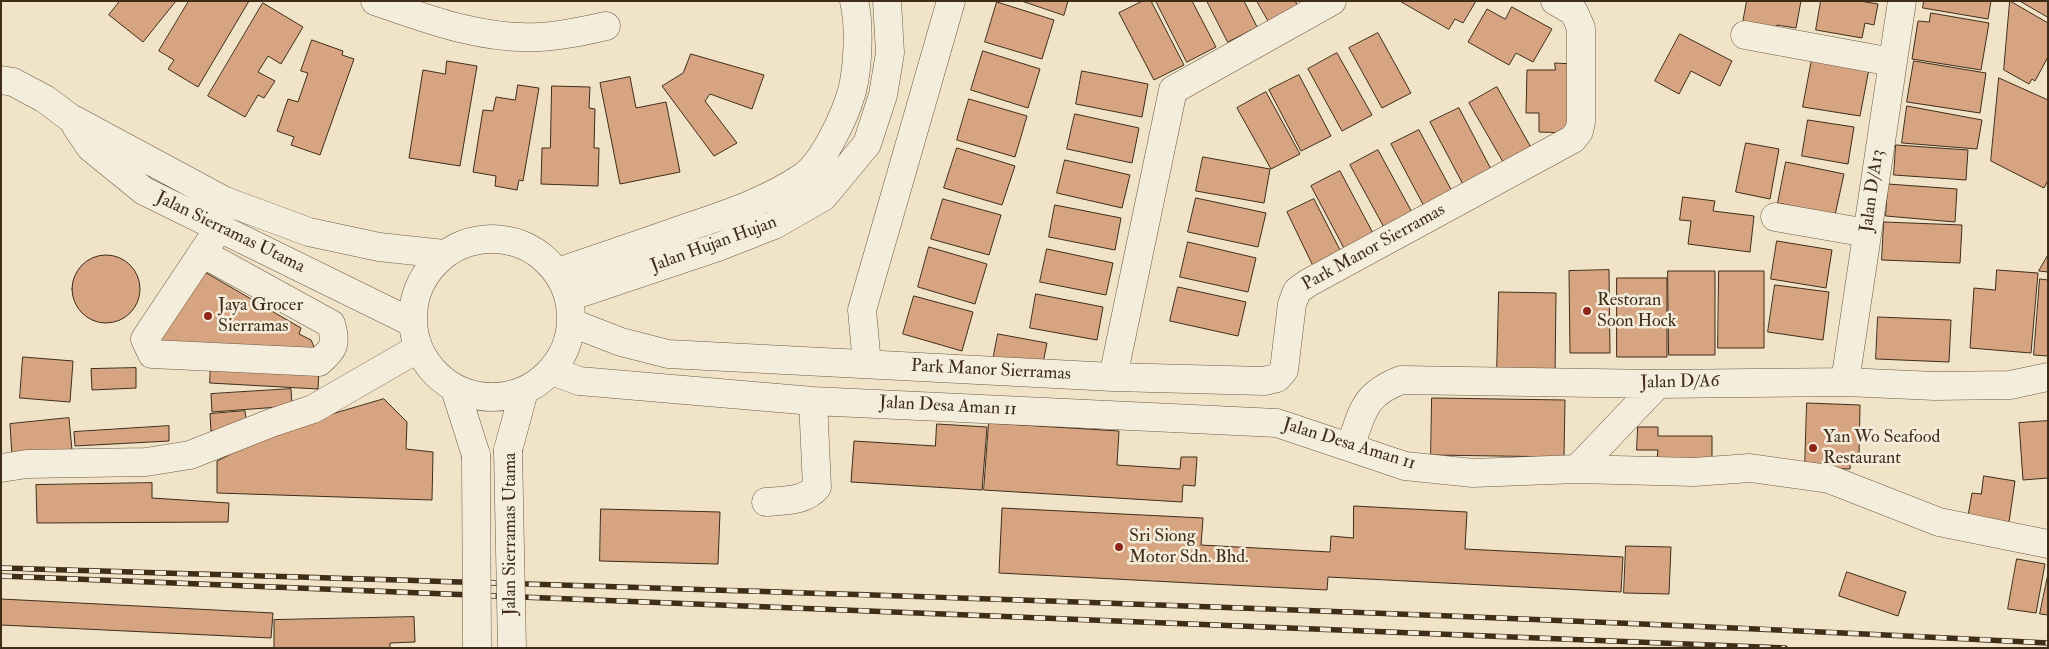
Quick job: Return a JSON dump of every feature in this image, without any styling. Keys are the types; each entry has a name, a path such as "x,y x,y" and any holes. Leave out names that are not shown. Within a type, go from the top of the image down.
{"street":[{"path":"375,1 442,24 500,36 538,38 570,34 606,26"},
{"name":"Jalan Hujan Hujan","path":"558,272 753,203 805,175 825,153 852,91 857,55 858,15 854,1"},
{"name":"Jalan Hujan Hujan","path":"570,310 774,225 822,197 867,144 882,95 890,53 887,1"},
{"path":"867,364 862,310 952,1"},
{"path":"1113,377 1174,90 1332,1"},
{"name":"Park Manor Sierramas","path":"570,310 621,342 668,354 1113,377 1264,382 1276,378 1284,370 1292,304 1297,291 1308,283 1573,139 1579,131 1582,122 1581,28 1579,19 1574,12 1555,1"},
{"name":"Jalan D/A13","path":"1845,382 1902,1"},
{"path":"1745,36 1892,62"},
{"name":"Jalan Sierramas Utama","path":"1,80 13,82 44,99 69,116 225,201 300,229 379,247 444,254"},
{"name":"Jalan Sierramas Utama","path":"69,116 91,148 144,191 411,322"},
{"path":"1775,218 1867,233"},
{"path":"202,253 331,324 335,339 331,352 319,362 152,354 145,339 202,253 219,228"},
{"path":"492,238 518,242 540,254 558,272 570,310 566,348 552,371 539,383 524,391 501,397 477,397 455,389 432,372 417,349 411,322 414,296 426,272 444,254 467,242 492,238"},
{"path":"1,468 28,464 146,462 190,455 271,422 313,408 417,349"},
{"name":"Jalan Desa Aman 11","path":"552,371 579,381 813,401 1276,423 1405,466 1473,473 1577,469 1694,472 1750,468 1828,479 1939,522 2048,544"},
{"name":"Jalan D/A6","path":"1350,447 1362,412 1371,397 1385,386 1401,380 1658,384 1845,382 1935,386 2010,385 2048,377"},
{"path":"1577,469 1658,384"},
{"name":"Jalan Sierramas Utama","path":"455,389 476,455 477,648"},
{"name":"Jalan Sierramas Utama","path":"512,648 508,450 524,391"},
{"path":"766,502 800,499 810,494 817,486 813,401"}],"building":[{"path":"120,1 176,1 143,42 109,15"},
{"path":"189,1 249,1 198,87 168,69 174,60 159,51"},
{"path":"1022,1 1068,1 1064,15"},
{"path":"1143,1 1151,1 1184,65 1154,80 1119,13"},
{"path":"1156,1 1192,1 1216,47 1187,62"},
{"path":"1207,1 1244,1 1257,27 1228,42"},
{"path":"1257,1 1295,1 1298,6 1269,22"},
{"path":"1400,1 1476,1 1463,23 1455,19 1449,29"},
{"path":"1747,1 1801,1 1796,28 1777,25 1776,34 1742,28"},
{"path":"1821,1 1860,1 1878,4 1874,25 1865,23 1862,38 1816,30"},
{"path":"1924,1 1991,1 1988,19 1923,8"},
{"path":"2010,1 2048,23 2048,57 2035,81 2032,79 2029,84 2004,70"},
{"path":"2020,1 2048,1 2048,17"},
{"path":"997,2 1054,20 1042,59 985,42"},
{"path":"263,3 303,27 281,64 268,56 258,72 275,81 264,98 258,95 245,117 208,96"},
{"path":"1512,7 1552,29 1533,62 1516,53 1509,65 1468,42 1487,9 1505,19"},
{"path":"1931,13 1989,23 1981,70 1912,59 1918,21 1929,22"},
{"path":"1378,33 1411,93 1382,108 1349,48"},
{"path":"1680,34 1732,61 1720,86 1691,71 1679,94 1655,81"},
{"path":"312,40 343,51 342,55 354,59 320,155 291,145 294,137 277,131 288,99 298,102 308,73 301,71"},
{"path":"983,51 1040,69 1028,108 971,90"},
{"path":"1337,53 1372,115 1342,131 1308,69"},
{"path":"691,54 764,75 752,109 710,94 705,101 737,143 714,156 662,86 683,73"},
{"path":"1812,59 1869,69 1860,116 1803,107"},
{"path":"447,61 477,66 460,166 409,158 423,70 445,74"},
{"path":"1914,61 1986,73 1980,113 1907,102"},
{"path":"1555,63 1573,64 1571,133 1539,132 1539,113 1526,113 1527,70 1555,70"},
{"path":"1082,71 1148,84 1142,117 1076,104"},
{"path":"1299,75 1331,136 1301,151 1269,90"},
{"path":"630,77 636,108 666,102 680,172 620,184 600,83"},
{"path":"1999,78 2048,100 2048,180 2044,188 1991,161"},
{"path":"518,85 539,88 523,181 519,180 517,190 495,186 496,176 473,172 483,110 493,111 496,97 515,100"},
{"path":"552,86 590,87 589,108 595,109 594,148 599,148 598,186 541,184 542,148 550,148"},
{"path":"1497,87 1533,151 1506,167 1469,103"},
{"path":"1266,92 1300,154 1271,169 1237,108"},
{"path":"969,99 1027,116 1015,157 957,140"},
{"path":"1907,106 1982,120 1977,149 1902,143"},
{"path":"1459,108 1493,173 1465,188 1430,122"},
{"path":"1075,114 1139,128 1132,163 1067,149"},
{"path":"1808,120 1854,127 1848,164 1802,156"},
{"path":"1419,130 1454,195 1426,210 1391,144"},
{"path":"1746,143 1779,149 1770,199 1736,192"},
{"path":"1896,145 1968,150 1966,180 1894,175"},
{"path":"957,148 1015,166 1002,205 944,188"},
{"path":"1378,150 1414,216 1386,231 1350,165"},
{"path":"1203,157 1270,169 1264,203 1196,191"},
{"path":"1065,160 1130,175 1122,208 1057,193"},
{"path":"1786,162 1844,174 1835,215 1778,203"},
{"path":"1340,171 1375,237 1346,252 1311,186"},
{"path":"1888,184 1957,189 1955,222 1886,216"},
{"path":"1683,197 1715,201 1713,211 1754,216 1750,252 1688,244 1691,221 1680,220"},
{"path":"1196,198 1266,213 1258,247 1188,232"},
{"path":"943,199 1001,215 989,255 931,239"},
{"path":"1314,199 1342,254 1314,268 1287,212"},
{"path":"1055,205 1121,218 1115,250 1049,237"},
{"path":"1884,222 1962,225 1960,263 1882,260"},
{"path":"1777,241 1832,250 1826,288 1771,279"},
{"path":"1188,242 1256,258 1248,292 1180,277"},
{"path":"929,247 987,264 975,304 918,287"},
{"path":"1047,249 1113,263 1106,295 1040,282"},
{"path":"106,255 119,258 130,265 137,276 140,289 137,302 130,313 119,320 106,323 93,320 82,313 75,302 72,289 75,276 82,265 93,258"},
{"path":"2048,255 2048,272 2039,271"},
{"path":"1609,270 1610,353 1570,353 1569,271"},
{"path":"1997,270 2038,273 2031,353 1970,348 1974,288 1995,290"},
{"path":"203,271 301,328 299,334 311,340 315,349 164,353 153,338"},
{"path":"1668,271 1715,271 1715,355 1669,355"},
{"path":"1719,271 1764,271 1764,348 1718,348"},
{"path":"1617,278 1667,278 1667,357 1617,357"},
{"path":"2040,279 2048,280 2048,356 2034,355"},
{"path":"1775,285 1829,292 1823,340 1768,332"},
{"path":"1178,287 1246,302 1238,336 1170,321"},
{"path":"1499,292 1556,293 1555,375 1497,374"},
{"path":"1036,294 1103,307 1097,340 1030,328"},
{"path":"914,296 973,312 962,351 903,334"},
{"path":"1878,317 1951,320 1949,362 1876,359"},
{"path":"998,334 1047,343 1042,368 993,360"},
{"path":"23,357 73,361 70,402 20,398"},
{"path":"211,364 319,369 318,389 210,383"},
{"path":"136,368 136,388 92,390 91,369"},
{"path":"291,389 292,406 212,412 211,394"},
{"path":"1432,398 1565,400 1564,457 1431,455"},
{"path":"384,399 407,422 406,449 433,452 432,500 217,493 217,461 281,429"},
{"path":"1807,403 1860,405 1859,457 1851,457 1850,469 1805,468"},
{"path":"245,411 247,428 211,431 210,414"},
{"path":"69,418 72,450 12,456 10,424"},
{"path":"2048,421 2048,478 2023,480 2019,423"},
{"path":"989,423 1119,431 1117,465 1180,469 1181,457 1197,457 1195,486 1183,485 1182,502 984,490"},
{"path":"937,424 987,427 982,490 851,482 854,441 935,446"},
{"path":"169,426 169,441 75,446 74,432"},
{"path":"1638,427 1658,427 1658,436 1712,436 1712,459 1657,459 1658,450 1637,450"},
{"path":"1984,476 2015,481 2009,522 1968,516 1972,493 1981,494"},
{"path":"152,483 152,498 229,503 228,522 37,523 36,485"},
{"name":"Sri Siong Motor Sdn. Bhd.","path":"1354,506 1467,512 1465,549 1623,557 1621,592 1328,577 1327,590 999,573 1002,508 1203,518 1201,545 1330,552 1331,536 1353,538"},
{"path":"601,509 720,512 718,564 600,561"},
{"path":"1626,546 1671,547 1669,594 1624,593"},
{"path":"2017,559 2045,564 2036,613 2008,609"},
{"path":"1847,572 1906,592 1898,616 1839,596"},
{"path":"2048,574 2048,615 2040,614"},
{"path":"1,599 273,613 271,638 1,625"},
{"path":"414,617 415,642 390,643 390,648 274,648 274,620"}],"railway":[{"path":"1,568 1281,609 2048,643"},
{"path":"1,576 1785,648"}],"place":[{"name":"Restoran Soon Hock","path":"1587,311"},
{"name":"Jaya Grocer Sierramas","path":"208,316"},
{"name":"Yan Wo Seafood Restaurant","path":"1813,448"},
{"name":"Sri Siong Motor Sdn. Bhd.","path":"1119,547"}]}
